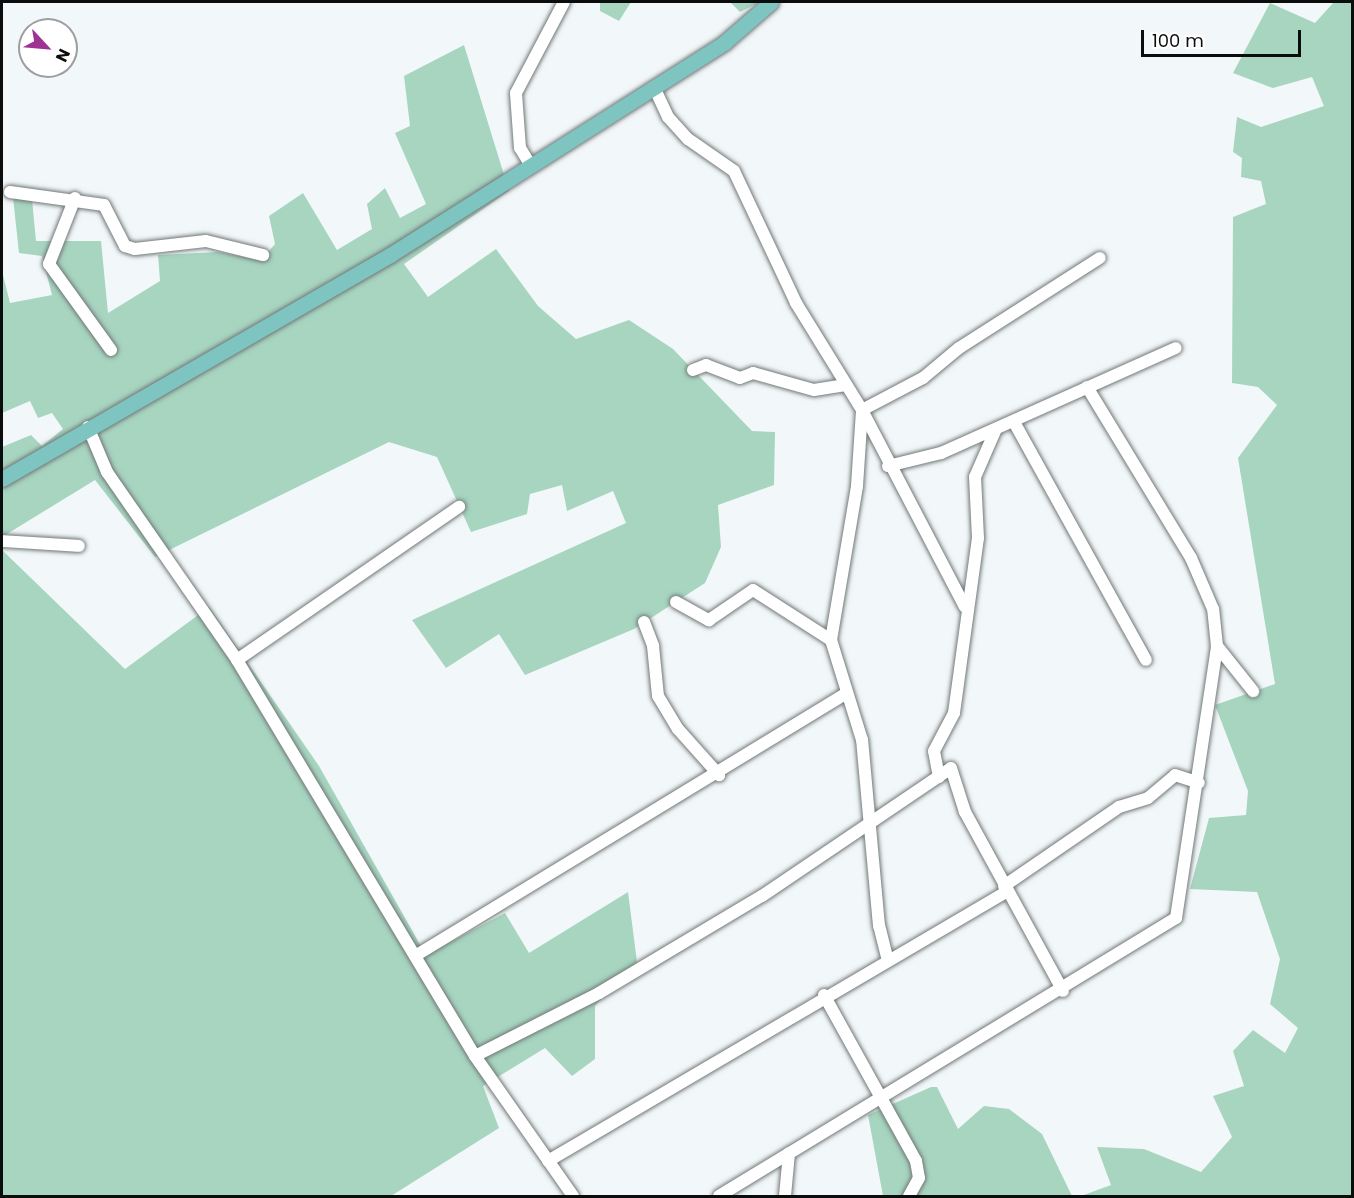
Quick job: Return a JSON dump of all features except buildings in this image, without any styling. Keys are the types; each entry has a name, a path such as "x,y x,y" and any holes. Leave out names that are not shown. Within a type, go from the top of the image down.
{"main road":[{"path":"2,478 374,265 725,42 771,2"}],"street":[{"path":"531,166 520,148 516,93 564,2"},
{"path":"654,87 668,117 688,139 735,171 796,303 862,410 888,466 965,608"},
{"path":"10,192 75,198 104,206 126,246 206,241 263,255"},
{"path":"75,198 49,264 111,350"},
{"path":"862,410 923,378 959,348 1100,258"},
{"path":"888,466 941,453 1176,348"},
{"path":"693,370 706,365 740,378 753,373 814,390 846,385"},
{"path":"719,1197 882,1096 1063,991 1176,918 1200,783 1217,646 1213,609 1191,558 1087,387"},
{"path":"862,410 858,486 831,640 845,694 862,740 868,828 887,957"},
{"path":"1014,422 1146,660"},
{"path":"88,427 131,510 237,660 475,1056 573,1197"},
{"path":"939,777 934,751 954,713 965,608 978,538 975,477 996,429"},
{"path":"237,660 459,507"},
{"path":"2,541 78,546"},
{"path":"676,602 709,620 753,590 831,640"},
{"path":"644,622 653,646 658,696 678,729 719,775"},
{"path":"1217,646 1253,691"},
{"path":"415,956 719,775 845,694"},
{"path":"475,1056 599,993 868,828 951,768 964,812 1063,991"},
{"path":"548,1161 887,957 1005,889 1119,807 1148,798 1175,775 1200,783"},
{"path":"824,995 916,1161 920,1178 909,1197"},
{"path":"785,1197 789,1153"}],"green space":[{"path":"600,2 631,2 619,21 600,11"},
{"path":"730,2 760,2 740,12"},
{"path":"1334,2 1352,2 1352,1196 1081,1196 1111,1185 1097,1147 1144,1149 1201,1172 1232,1137 1213,1096 1244,1086 1233,1051 1253,1030 1285,1053 1298,1028 1270,1004 1280,959 1257,892 1190,889 1209,818 1246,815 1248,791 1215,705 1275,684 1238,458 1277,405 1258,387 1232,383 1233,217 1266,204 1261,181 1241,177 1242,158 1233,152 1237,117 1261,127 1324,106 1312,77 1273,88 1233,73 1270,3 1315,23"},
{"path":"464,45 509,191 404,264 428,297 496,249 538,306 576,339 629,320 673,349 752,431 775,432 774,485 718,505 721,547 705,583 634,629 525,675 499,634 446,668 412,620 626,523 613,491 567,511 562,485 530,494 527,514 471,532 437,457 389,442 155,557 95,480 2,537 2,447 31,435 42,446 63,429 52,413 38,418 30,401 2,413 2,271 10,303 52,295 42,256 19,253 12,188 31,189 36,241 101,241 108,313 160,281 158,255 218,252 261,260 275,244 269,216 303,193 337,250 372,229 367,204 385,188 400,218 426,204 395,133 410,126 404,76"},
{"path":"2,550 125,669 209,607 319,766 426,955 505,913 529,953 628,892 637,962 595,1006 595,1059 572,1076 545,1048 483,1086 499,1128 391,1196 2,1196"},
{"path":"931,1087 937,1087 958,1129 984,1106 1009,1109 1042,1134 1072,1196 883,1196 868,1115"}]}
